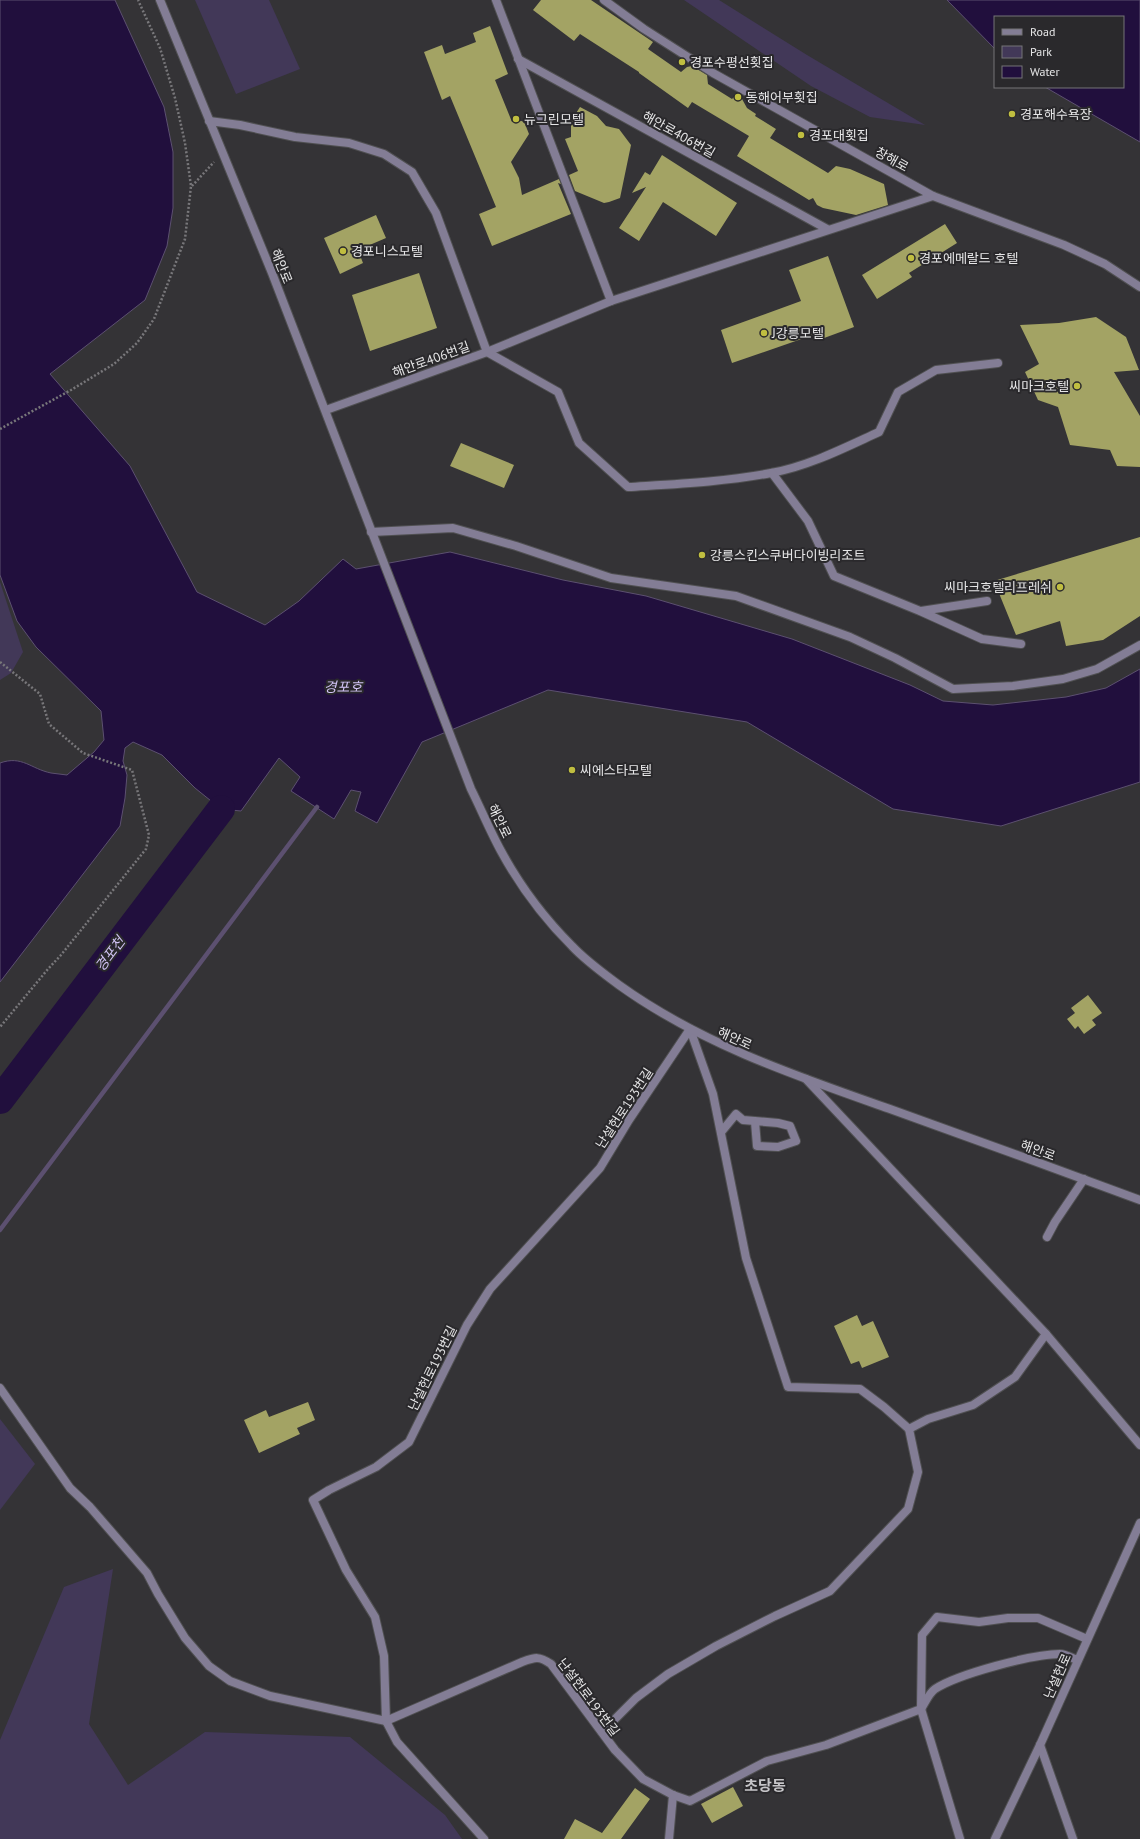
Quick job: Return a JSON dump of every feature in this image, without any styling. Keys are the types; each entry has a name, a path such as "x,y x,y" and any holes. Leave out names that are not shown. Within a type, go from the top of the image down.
{"street":[{"name":"해안로","path":"160,0 326,410 375,543 471,789 501,851 524,889 554,927 573,948 635,996 690,1029 731,1050 806,1079 1140,1200"},
{"path":"496,0 611,301"},
{"name":"창해로","path":"604,0 644,29 713,73 933,196 1064,245 1106,264 1140,287"},
{"name":"해안로406번길","path":"518,59 827,229"},
{"path":"209,121 295,137 349,143 384,154 412,172 436,213 487,352 558,392 579,444 628,487 705,482 772,473 822,458 879,432 898,392 936,370 998,363"},
{"name":"해안로406번길","path":"326,410 487,352 611,301 827,229 933,196"},
{"path":"772,473 808,521 834,576 920,611 982,639 1021,644"},
{"path":"371,532 453,528 516,546 611,578 736,596 850,637 895,658 953,689 1013,686 1063,679 1097,670 1140,645"},
{"path":"920,611 988,601"},
{"path":"602,1732 636,1698 668,1674 729,1639 830,1591 908,1509 918,1472 909,1429 884,1406 860,1389 788,1387 746,1258 722,1132 713,1094 690,1029"},
{"name":"난설헌로193번길","path":"484,1839 397,1742 386,1721 384,1656 375,1617 346,1570 313,1500 329,1490 376,1467 409,1442 467,1325 490,1288 600,1168 629,1120 690,1029"},
{"path":"806,1079 1046,1334 1140,1445"},
{"path":"722,1132 736,1114 743,1120 778,1123 790,1126 796,1141 778,1147 758,1146 755,1122"},
{"path":"1047,1236 1084,1179"},
{"path":"909,1429 928,1419 973,1405 1015,1377 1046,1334"},
{"path":"0,1388 70,1488 90,1507 148,1573 158,1594 185,1638 209,1666 230,1681 270,1696 386,1721"},
{"name":"난설헌로","path":"995,1839 1040,1745 1140,1523"},
{"path":"960,1839 921,1709 922,1635 937,1617 979,1622 1008,1618 1038,1618 1087,1639"},
{"path":"921,1709 934,1690 962,1676 1004,1664 1045,1656 1062,1654 1077,1660"},
{"name":"난설헌로193번길","path":"386,1721 522,1662 534,1658 542,1658 551,1664 615,1750 643,1779 673,1796 690,1801 767,1761 826,1745 921,1709"},
{"path":"1040,1745 1073,1839"},
{"path":"669,1839 673,1796"}],"path":[{"path":"0,429 71,390 114,364 137,342 154,319 185,239 191,186 185,143 175,98 160,48 138,0"},
{"path":"191,186 222,154"},
{"path":"0,662 40,694 49,724 83,753 132,770 150,835 146,849 61,955 0,1027"}],"green space":[{"path":"195,0 269,0 300,69 236,94"},
{"path":"684,0 719,0 807,55 925,125 870,117 811,86"},
{"path":"0,582 23,652 11,673 0,680"},
{"path":"0,1419 35,1464 0,1510"},
{"path":"113,1569 89,1724 128,1785 205,1732 350,1737 445,1815 462,1839 0,1839 0,1740 64,1587"}],"water":[{"name":"경포호","path":"0,0 115,0 164,107 173,152 173,208 167,246 145,300 50,374 130,466 197,592 265,625 299,601 343,559 356,569 450,552 563,580 646,596 792,639 910,685 943,701 993,705 1066,697 1106,688 1140,669 1140,782 1001,826 893,809 747,722 548,690 422,742 377,823 355,811 361,792 351,790 334,819 291,791 300,777 279,758 241,811 221,809 195,788 162,755 133,742 125,748 123,761 127,775 120,826 0,982 0,763 8,761 21,762 44,771 67,775 94,752 104,740 101,711 36,647 17,621 0,575"},
{"path":"947,0 1140,0 1140,142 1047,88 1124,88 1124,16 994,16 994,48"}],"building":[{"path":"541,0 591,0 653,42 648,49 681,72 687,67 692,66 707,75 708,84 732,99 736,95 742,99 747,108 756,114 755,116 776,129 770,138 828,173 836,166 850,169 884,184 888,205 856,215 823,208 817,205 813,198 809,200 737,156 749,136 692,102 688,108 639,72 580,34 574,41 533,10"},
{"path":"490,26 508,74 495,80 512,122 522,121 525,124 529,134 511,162 519,178 522,195 559,179 561,184 558,183 571,214 492,246 479,214 496,207 450,96 442,100 424,52 442,45 445,54 476,42 473,33"},
{"path":"580,107 597,116 606,126 619,129 631,145 620,198 604,203 575,191 569,175 578,171 565,139 571,137 571,121"},
{"path":"662,155 737,203 716,236 663,202 639,241 619,228 646,187 632,193 645,172 650,175"},
{"path":"376,215 386,238 358,250 363,263 340,274 324,238"},
{"name":"경포에메랄드 호텔","path":"945,224 957,243 909,273 912,277 877,299 862,275"},
{"path":"828,256 854,327 816,341 813,335 732,363 721,330 801,301 789,270"},
{"path":"419,273 437,328 370,351 352,295"},
{"name":"씨마크호텔","path":"1096,317 1126,337 1139,370 1114,372 1140,416 1140,467 1117,466 1110,450 1070,445 1058,407 1038,400 1025,372 1039,364 1020,325 1059,323"},
{"path":"461,443 514,465 504,488 450,466"},
{"path":"1140,537 1140,616 1103,640 1066,646 1060,621 1016,635 994,581"},
{"path":"1088,995 1102,1013 1092,1020 1096,1025 1084,1034 1078,1026 1075,1029 1067,1019 1075,1013 1071,1008"},
{"path":"857,1315 862,1326 873,1321 889,1357 862,1368 859,1361 851,1364 834,1326"},
{"path":"308,1402 315,1420 297,1428 300,1434 259,1453 244,1420 266,1410 269,1417"},
{"path":"733,1787 743,1806 712,1823 701,1804"},
{"path":"635,1788 650,1799 621,1839 564,1839 575,1819 602,1833"}],"waterway":[{"path":"0,1230 317,807"},
{"name":"경포천","path":"0,1100 221,809"}],"place":[{"name":"경포수평선횟집","path":"682,62"},
{"name":"동해어부횟집","path":"738,97"},
{"name":"경포해수욕장","path":"1012,114"},
{"name":"뉴그린모텔","path":"516,119"},
{"name":"경포대횟집","path":"801,135"},
{"name":"경포니스모텔","path":"343,251"},
{"name":"경포에메랄드 호텔","path":"911,258"},
{"name":"J강릉모텔","path":"764,333"},
{"name":"씨마크호텔","path":"1077,386"},
{"name":"강릉스킨스쿠버다이빙리조트","path":"702,555"},
{"name":"씨마크호텔리프레쉬","path":"1060,587"},
{"name":"씨에스타모텔","path":"572,770"}],"district":[{"name":"초당동","path":"765,1786"}]}
